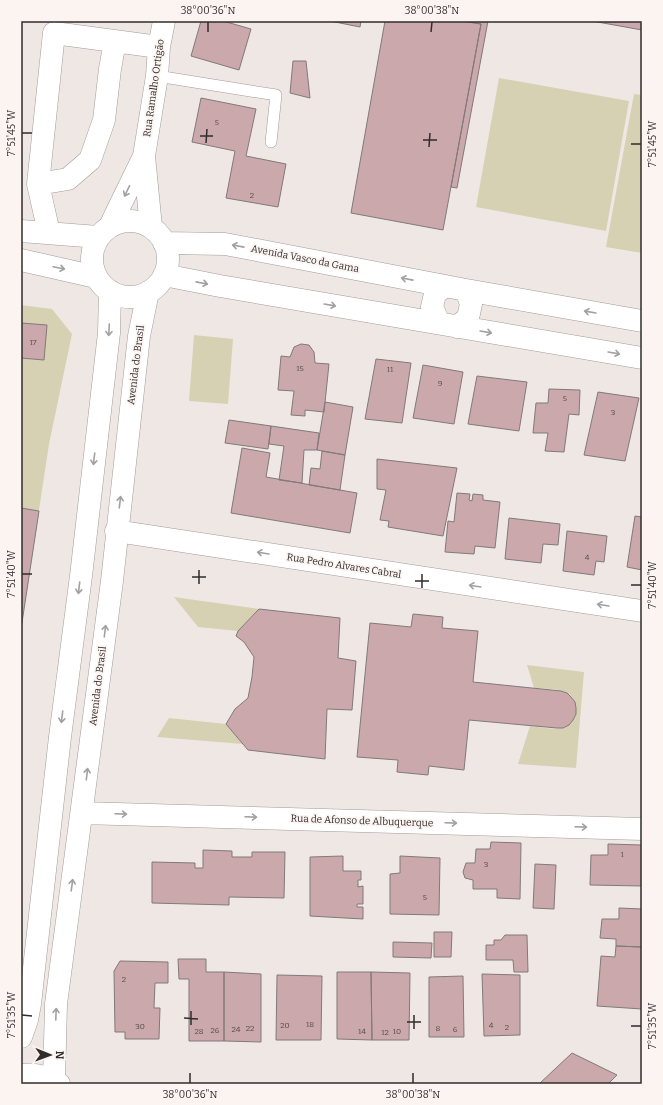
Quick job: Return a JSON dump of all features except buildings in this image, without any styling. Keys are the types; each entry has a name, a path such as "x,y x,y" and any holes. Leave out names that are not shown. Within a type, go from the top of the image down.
{"street":[{"name":"Rua Ramalho Ortigão","path":"104,232 144,156 164,21"},
{"path":"49,234 38,184 54,33 159,47"},
{"path":"38,184 68,179 90,160 104,120 115,41"},
{"name":"Rua Ramalho Ortigão","path":"144,156 157,235"},
{"path":"21,260 103,284 119,295 129,297 138,296 148,292 157,285 164,276 168,254 157,235 141,222 131,221 120,222 104,232 94,247 92,257 93,267 103,284 109,333 81,576 60,737 30,1004 27,1020 21,1037"},
{"path":"21,231 49,234 104,232"},
{"name":"Avenida Vasco da Gama","path":"157,235 225,244 466,290 642,321"},
{"path":"164,276 642,358"},
{"path":"445,286 435,294 432,307 448,325"},
{"path":"448,325 468,318 471,304 466,290"},
{"name":"Avenida do Brasil","path":"57,1082 56,1004 112,580 116,531 139,336 148,292"},
{"name":"Rua Pedro Alvares Cabral","path":"116,531 642,611"},
{"name":"Rua de Afonso de Albuquerque","path":"82,813 642,829"},
{"path":"21,1075 25,1074 40,1076 57,1082"}],"lane":[{"path":"157,76 276,95 272,142"}],"shaded area":[{"path":"499,78 629,101 606,231 476,207"},
{"path":"634,94 642,95 642,253 606,247"},
{"path":"21,305 52,309 72,334 49,444 21,629"},
{"path":"194,335 233,339 228,404 189,401"},
{"path":"174,597 259,609 238,631 198,627"},
{"path":"527,665 584,672 576,768 518,764 530,726 550,729 562,728 568,726 572,722 576,711 574,700 565,692 554,689 534,688"},
{"path":"169,718 226,724 243,744 157,737"}]}
